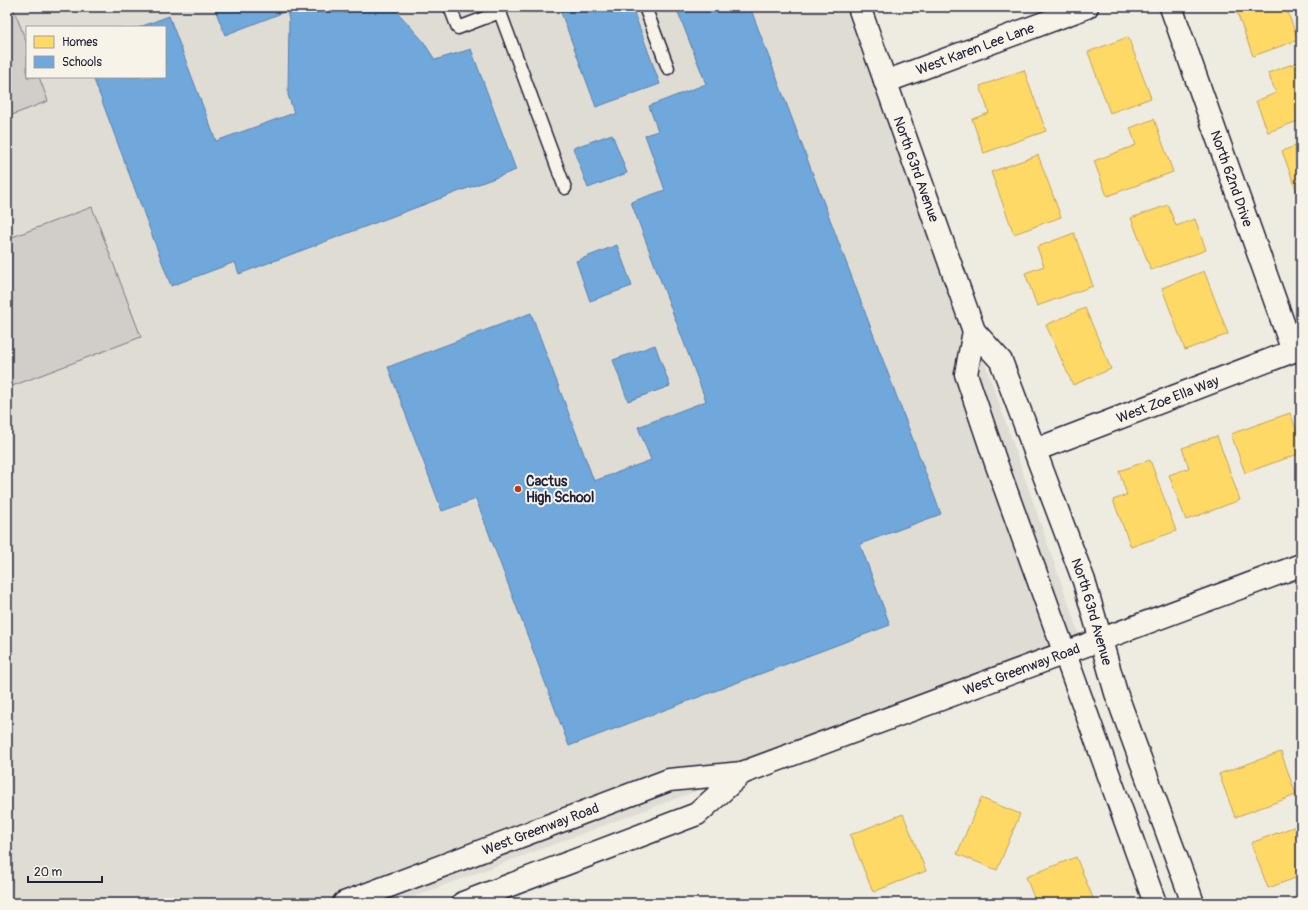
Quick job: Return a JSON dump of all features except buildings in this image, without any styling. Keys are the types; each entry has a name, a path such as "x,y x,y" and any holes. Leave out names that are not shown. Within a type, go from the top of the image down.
{"street":[{"name":"North 63rd Avenue","path":"858,7 974,331 1001,362 1084,581 1116,694 1193,903"},
{"name":"West Karen Lee Lane","path":"885,82 1087,7"},
{"name":"North 62nd Drive","path":"1171,7 1297,349"},
{"path":"974,331 966,374 996,463 1155,903"},
{"name":"West Zoe Ella Way","path":"1035,450 1297,349"},
{"name":"West Greenway Road","path":"344,903 669,780 742,773 1301,565"},
{"name":"West Greenway Road","path":"463,903 696,814 742,773"}],"lane":[{"path":"450,7 458,28 499,10 565,188"},
{"path":"644,7 668,68"}],"shaded area":[{"name":"Cactus High School","path":"7,7 859,7 974,331 1083,646 397,903 7,903"},
{"path":"7,7 13,7 26,41 26,78 39,78 48,101 7,117"},
{"path":"92,207 141,337 7,388 7,239"}],"place":[{"name":"Cactus High School","path":"518,489"}]}
